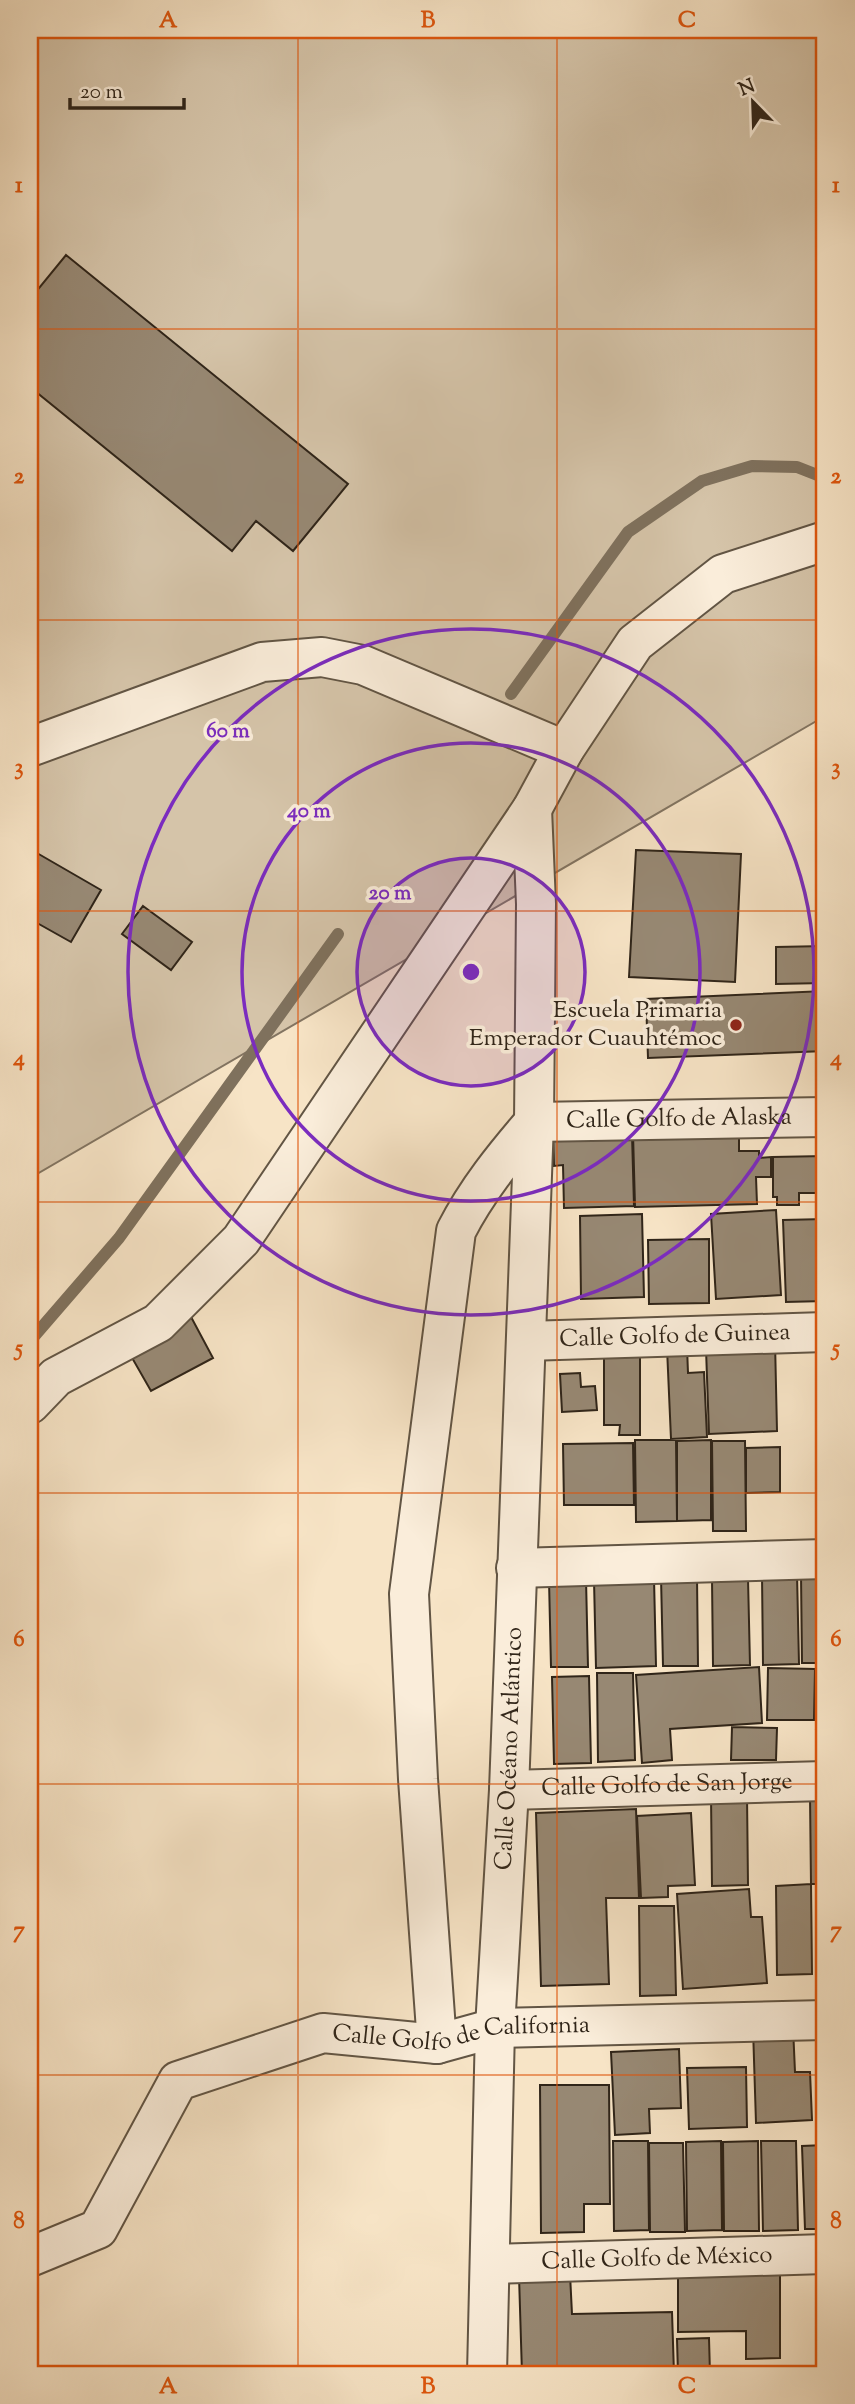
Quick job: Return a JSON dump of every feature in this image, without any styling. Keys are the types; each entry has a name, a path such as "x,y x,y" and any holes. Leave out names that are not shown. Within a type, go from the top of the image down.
{"street":[{"path":"30,1404 56,1377 158,1323 241,1240 532,809 564,750 635,643 723,574 825,541"},
{"path":"30,747 262,662 323,657 363,665 564,750"},
{"name":"Calle Océano Atlántico","path":"487,2374 495,2028 509,1790 534,1122 536,904 532,809"},
{"name":"Calle Golfo de Alaska","path":"534,1122 825,1117"},
{"path":"437,2044 418,1779 409,1594 456,1231 492,1171 534,1122"},
{"name":"Calle Golfo de Guinea","path":"526,1340 825,1332"},
{"path":"516,1568 825,1559"},
{"name":"Calle Golfo de San Jorge","path":"509,1790 825,1781"},
{"name":"Calle Golfo de California","path":"30,2257 98,2230 178,2081 323,2034 437,2044 495,2028 825,2020"},
{"name":"Calle Golfo de México","path":"491,2263 825,2254"}],"shaded area":[{"path":"30,30 825,30 825,716 30,1178"}],"building":[{"path":"66,255 348,484 293,551 256,521 232,551 30,387 30,299"},
{"path":"30,849 101,890 71,942 30,919"},
{"path":"636,850 741,854 735,982 629,977"},
{"path":"143,906 192,942 171,970 122,934"},
{"name":"Escuela Primaria Emperador Cuauhtémoc","path":"825,946 825,983 776,984 776,947"},
{"name":"Escuela Primaria Emperador Cuauhtémoc","path":"825,991 825,1051 648,1058 646,999"},
{"path":"739,1131 739,1151 759,1151 759,1158 771,1157 771,1177 756,1177 757,1204 635,1207 633,1133"},
{"path":"632,1134 634,1206 564,1208 563,1165 554,1166 553,1136"},
{"path":"825,1156 825,1193 799,1193 799,1205 777,1205 777,1197 773,1197 773,1157"},
{"path":"776,1210 781,1295 716,1299 711,1214"},
{"path":"642,1214 644,1297 581,1299 580,1216"},
{"path":"825,1219 825,1301 786,1302 783,1220"},
{"path":"709,1239 709,1303 649,1304 648,1240"},
{"path":"190,1315 213,1358 151,1391 127,1349"},
{"path":"775,1341 777,1431 709,1434 706,1349"},
{"path":"687,1347 688,1373 704,1372 707,1437 671,1439 667,1348"},
{"path":"604,1349 640,1349 640,1435 619,1435 620,1425 604,1425"},
{"path":"580,1373 581,1387 595,1386 597,1410 562,1412 560,1374"},
{"path":"635,1440 676,1440 677,1521 636,1522"},
{"path":"711,1440 711,1520 677,1521 677,1441"},
{"path":"712,1441 745,1441 746,1531 713,1531"},
{"path":"633,1443 634,1505 564,1505 563,1444"},
{"path":"780,1447 780,1492 746,1493 746,1448"},
{"path":"825,1573 825,1663 802,1663 801,1574"},
{"path":"797,1574 799,1664 763,1665 762,1575"},
{"path":"697,1576 698,1666 663,1666 661,1577"},
{"path":"654,1578 656,1666 596,1668 594,1580"},
{"path":"748,1578 750,1665 713,1666 712,1579"},
{"path":"586,1579 588,1667 551,1667 549,1580"},
{"path":"759,1667 762,1723 670,1729 672,1760 642,1763 636,1675"},
{"path":"768,1668 815,1669 814,1720 767,1720"},
{"path":"597,1673 633,1673 635,1760 598,1762"},
{"path":"820,1673 825,1673 825,1729 816,1729"},
{"path":"589,1676 591,1763 554,1764 552,1677"},
{"path":"732,1727 777,1728 776,1760 731,1760"},
{"path":"747,1795 748,1885 712,1886 711,1796"},
{"path":"810,1795 825,1795 825,1884 811,1884"},
{"path":"636,1809 639,1898 606,1898 609,1984 541,1986 536,1813"},
{"path":"691,1813 695,1885 668,1886 668,1897 641,1898 637,1816"},
{"path":"811,1884 812,1974 777,1975 776,1886"},
{"path":"749,1889 751,1917 762,1917 767,1983 683,1989 677,1894"},
{"path":"820,1893 825,1893 825,1980 822,1980"},
{"path":"639,1906 674,1906 676,1995 640,1996"},
{"path":"793,2027 795,2072 810,2072 812,2120 756,2123 753,2028"},
{"path":"816,2043 825,2043 825,2133 817,2133"},
{"path":"679,2049 681,2108 649,2109 650,2133 615,2135 611,2052"},
{"path":"746,2067 747,2127 689,2129 687,2068"},
{"path":"540,2085 609,2085 610,2204 584,2204 584,2232 541,2233"},
{"path":"613,2141 648,2141 649,2230 614,2231"},
{"path":"721,2141 722,2230 687,2231 686,2142"},
{"path":"758,2141 759,2231 724,2231 723,2142"},
{"path":"761,2141 796,2141 798,2230 763,2231"},
{"path":"649,2143 683,2143 685,2232 650,2232"},
{"path":"825,2145 825,2191 821,2191 823,2229 805,2229 802,2146"},
{"path":"780,2271 780,2358 746,2359 746,2331 678,2332 678,2272"},
{"path":"570,2274 572,2314 672,2312 674,2374 522,2374 519,2276"},
{"path":"709,2338 710,2374 678,2374 677,2339"},
{"path":"782,2366 783,2374 744,2374 744,2368"},
{"path":"59,2369 118,2374 58,2374"}],"waterway":[{"path":"511,694 628,532 702,481 752,466 797,467 825,478"},
{"path":"30,1341 119,1238 338,934"}],"place":[{"name":"Escuela Primaria Emperador Cuauhtémoc","path":"736,1025"}]}
